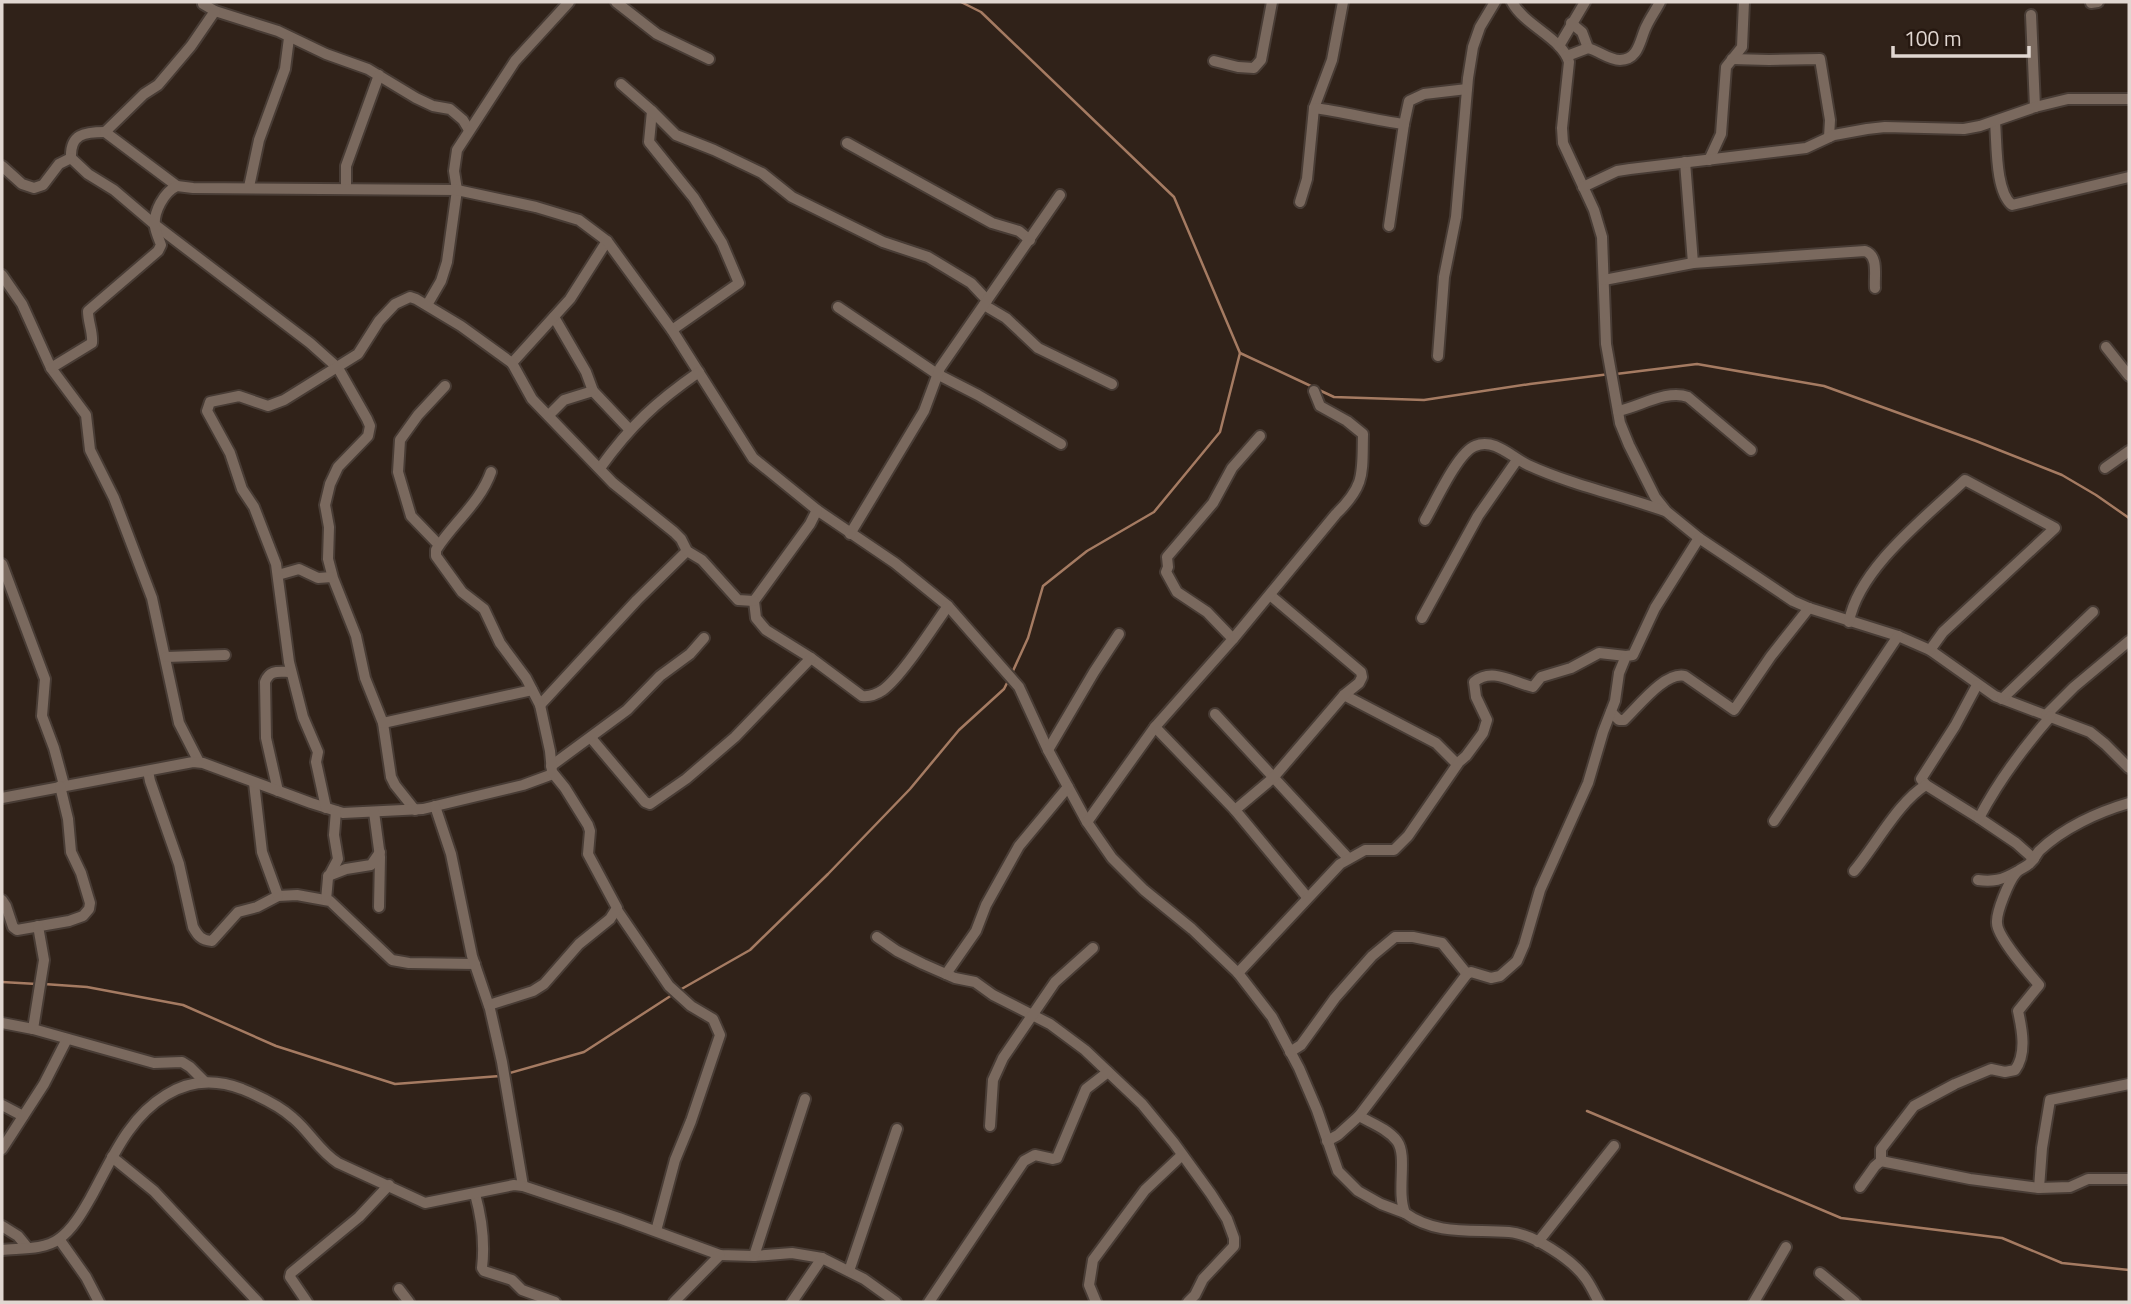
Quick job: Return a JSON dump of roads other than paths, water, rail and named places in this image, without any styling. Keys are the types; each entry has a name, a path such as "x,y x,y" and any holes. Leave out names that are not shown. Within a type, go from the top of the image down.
{"street":[{"path":"426,305 445,271 457,190 454,158 469,130 516,61 569,2"},
{"path":"616,2 657,34 709,59"},
{"path":"1214,61 1254,68 1261,60 1272,2"},
{"path":"1300,202 1307,178 1314,108 1332,60 1343,2"},
{"path":"1438,356 1444,277 1456,217 1473,47 1480,27 1495,2"},
{"path":"1512,2 1533,26 1559,46 1569,62 1562,128 1563,143 1602,237 1606,344 1620,422 1655,497 1667,512 1755,577 1809,608 1898,636 1930,650 1977,685 2002,699 2090,732 2129,768"},
{"path":"1559,46 1585,2"},
{"path":"1567,56 1588,48 1614,59 1626,60 1640,44 1644,30 1660,2"},
{"path":"1709,160 1721,134 1726,67 1742,47 1744,2"},
{"path":"202,3 215,11 278,32 368,69 416,98 450,110 463,120 469,130"},
{"path":"105,132 144,94 159,85 215,11"},
{"path":"2031,15 2035,107"},
{"path":"1571,23 1582,32 1588,48"},
{"path":"249,187 259,140 285,69 289,38"},
{"path":"1732,59 1769,61 1819,58 1830,120 1829,137"},
{"path":"346,188 346,166 379,75"},
{"path":"621,84 676,135 762,173 792,197 883,242 928,257 971,283 985,302 1038,348 1112,384"},
{"path":"1389,226 1409,101 1424,94 1467,89"},
{"path":"1583,187 1617,172 1806,148 1829,137 1885,127 1964,129 2067,99 2129,99"},
{"path":"1314,108 1338,110 1370,120 1404,124"},
{"path":"652,111 649,142 694,198 722,243 739,283 672,330"},
{"path":"1995,122 2001,186 2007,201 2012,205 2129,177"},
{"path":"415,810 391,777 383,723 365,678 354,629 332,577 328,559 329,527 325,505 330,484 338,467 365,439 370,430 367,419 338,368 260,303 114,190 88,174 71,158 74,141 92,131 105,132 177,186 457,190 536,206 579,220 607,241 672,330 753,458 817,510 895,563 948,606 1019,687 1048,750 1087,822 1112,858 1144,890 1192,929 1238,972 1272,1017 1317,1110 1338,1171 1357,1191 1381,1205 1405,1213 1423,1223 1458,1232 1512,1232 1538,1242 1565,1258 1585,1278 1599,1302"},
{"path":"846,143 992,223 1019,231 1030,240"},
{"path":"2,166 22,184 34,188 43,185 60,164 71,158"},
{"path":"1685,162 1693,263"},
{"path":"51,368 92,343 93,332 88,321 88,311 158,251 161,244 154,223 164,196 177,186"},
{"path":"850,534 925,411 937,374 1060,195"},
{"path":"512,363 570,299 607,241"},
{"path":"1604,280 1693,263 1865,251 1871,253 1874,258 1875,288"},
{"path":"2,275 22,304 51,368 86,415 90,450 114,498 142,569 152,598 179,723 199,762"},
{"path":"326,900 328,876 338,859 331,810 316,762 316,741 303,717 291,672 283,632 276,564 230,453 207,411 210,402 239,396 268,405 284,400 358,354 379,321 395,304 410,297 512,363 532,399 612,483 674,533 687,551 702,560 738,600 754,601"},
{"path":"838,307 937,374 1061,444"},
{"path":"554,317 586,372 593,391 629,429"},
{"path":"2106,346 2129,376"},
{"path":"600,468 629,429 649,409 699,372"},
{"path":"439,545 411,516 398,472 400,440 418,415 445,386"},
{"path":"549,415 564,401 593,391"},
{"path":"1087,822 1155,727 1233,639 1336,514 1353,498 1362,475 1363,434 1347,421 1320,406 1314,391"},
{"path":"1618,411 1681,394 1751,450"},
{"path":"1233,639 1207,612 1177,592 1166,572 1167,557 1213,503 1232,468 1260,436"},
{"path":"1425,520 1463,454 1473,446 1494,445 1517,460 1570,483 1625,497 1667,512"},
{"path":"2105,468 2129,451"},
{"path":"1422,618 1478,516 1517,460"},
{"path":"491,472 485,487 439,545 436,556 462,592 484,609 500,643 540,705 552,770 590,831 588,855 611,894 617,911 669,986 691,1006 713,1019 720,1035 676,1160 656,1231"},
{"path":"1849,622 1852,606 1871,574 1904,538 1965,480 2055,528 1943,632 1930,650"},
{"path":"817,510 810,524 754,601 756,618 760,625 862,696 878,693 893,680 948,606"},
{"path":"1238,972 1307,897 1348,858 1365,850 1394,850 1408,836 1457,764 1483,733 1487,720 1476,697 1474,682 1491,673 1533,687 1541,677 1571,668 1599,653 1633,655 1655,608 1699,538"},
{"path":"540,705 637,600 687,551"},
{"path":"2,564 45,679 42,716 54,748 68,819 71,852 90,903 89,909 77,919 14,929 2,900"},
{"path":"278,575 299,569 318,578 332,577"},
{"path":"1235,810 1273,778 1343,695 1359,683 1362,677 1361,672 1270,595"},
{"path":"1611,712 1619,720 1624,720 1669,678 1678,675 1685,676 1734,710 1771,656 1809,608"},
{"path":"2002,699 2093,612"},
{"path":"1048,750 1119,634"},
{"path":"1774,821 1898,636"},
{"path":"2,798 199,762 331,810 374,812 435,806 523,785 552,770 627,710 660,676 690,654 704,638"},
{"path":"1979,818 2011,765 2049,716 2074,687 2129,641"},
{"path":"166,657 225,655"},
{"path":"1327,1141 1359,1116 1467,974 1471,972 1491,978 1500,976 1517,961 1528,936 1540,890 1588,783 1626,656"},
{"path":"591,738 645,802 650,804 735,737 811,658"},
{"path":"278,791 267,738 265,682 268,674 273,672 291,672"},
{"path":"1977,685 1921,779 1926,785 2016,843 2034,859"},
{"path":"383,723 531,690"},
{"path":"1343,695 1436,743 1457,764"},
{"path":"1215,714 1348,858"},
{"path":"1155,727 1235,810 1307,897"},
{"path":"148,771 149,781 179,864 191,920 198,936 203,940 212,941 238,912 257,907 278,896 297,895 326,900 337,907 392,960 409,964 475,964"},
{"path":"254,782 262,852 278,896"},
{"path":"1854,871 1912,793 1926,785"},
{"path":"946,974 976,931 986,905 1018,846 1068,787"},
{"path":"1978,880 1993,882 2004,879 2073,827 2110,808 2129,803"},
{"path":"435,806 452,854 475,964 489,1005 502,1062 523,1186"},
{"path":"374,812 380,852 379,907"},
{"path":"328,876 346,869 371,865 380,852"},
{"path":"1881,1161 1881,1149 1914,1105 1991,1069 2005,1072 2015,1070 2022,1060 2018,1011 2039,985 2012,952 1996,922 1999,908 2016,872"},
{"path":"489,1005 533,991 544,984 579,944 617,911"},
{"path":"33,1029 44,960 38,926"},
{"path":"877,937 897,951 946,974 975,982 993,995 1064,1033 1142,1104 1211,1194 1227,1219 1235,1242 1203,1279 1188,1302"},
{"path":"1290,1052 1301,1045 1335,998 1372,956 1395,937 1413,937 1442,943 1467,974"},
{"path":"990,1125 993,1080 1003,1058 1055,982 1093,948"},
{"path":"2,1024 33,1029 154,1063 182,1062 205,1083"},
{"path":"2,1149 44,1084 67,1039"},
{"path":"929,1302 1024,1161 1035,1155 1057,1158 1086,1090 1108,1072"},
{"path":"2,1250 45,1245 59,1239 80,1214 112,1157 143,1111 173,1090 193,1083 225,1083 294,1118 328,1156 425,1203 514,1185 523,1186 720,1255 792,1253 822,1258 849,1271 896,1302"},
{"path":"2039,1188 2050,1100 2129,1084"},
{"path":"754,1256 805,1099"},
{"path":"2,1105 23,1116"},
{"path":"1359,1116 1398,1142 1402,1152 1400,1196 1405,1213"},
{"path":"849,1271 897,1129"},
{"path":"1538,1242 1614,1146"},
{"path":"1096,1302 1089,1285 1093,1260 1145,1190 1182,1155"},
{"path":"112,1157 154,1191 258,1302"},
{"path":"1860,1187 1874,1166 1881,1161 1970,1179 2039,1188 2070,1187 2088,1179 2129,1179"},
{"path":"307,1302 290,1277 291,1273 359,1217 389,1185"},
{"path":"475,1194 480,1213 484,1271 509,1279 522,1290 555,1302"},
{"path":"2,1226 18,1236 27,1247"},
{"path":"59,1239 86,1277 99,1302"},
{"path":"1754,1302 1786,1247"},
{"path":"674,1302 720,1255"},
{"path":"792,1302 822,1258"},
{"path":"1821,1273 1855,1302"},
{"path":"399,1289 409,1302"}],"waterway":[{"path":"961,2 981,12 1174,197 1240,353 1313,387"},
{"path":"1012,673 1028,638 1043,586 1087,551 1154,512 1220,432 1240,353"},
{"path":"1616,374 1697,364 1824,386 2062,475 2129,518"},
{"path":"1319,390 1334,397 1424,400 1610,374"},
{"path":"678,991 750,950 910,789 959,730 1004,689 1009,679"},
{"path":"2,982 37,984"},
{"path":"44,984 87,987 183,1005 276,1046 395,1084 500,1076"},
{"path":"506,1074 584,1052 672,995"},
{"path":"1587,1111 1841,1218 2002,1238 2062,1263 2129,1270"}]}
